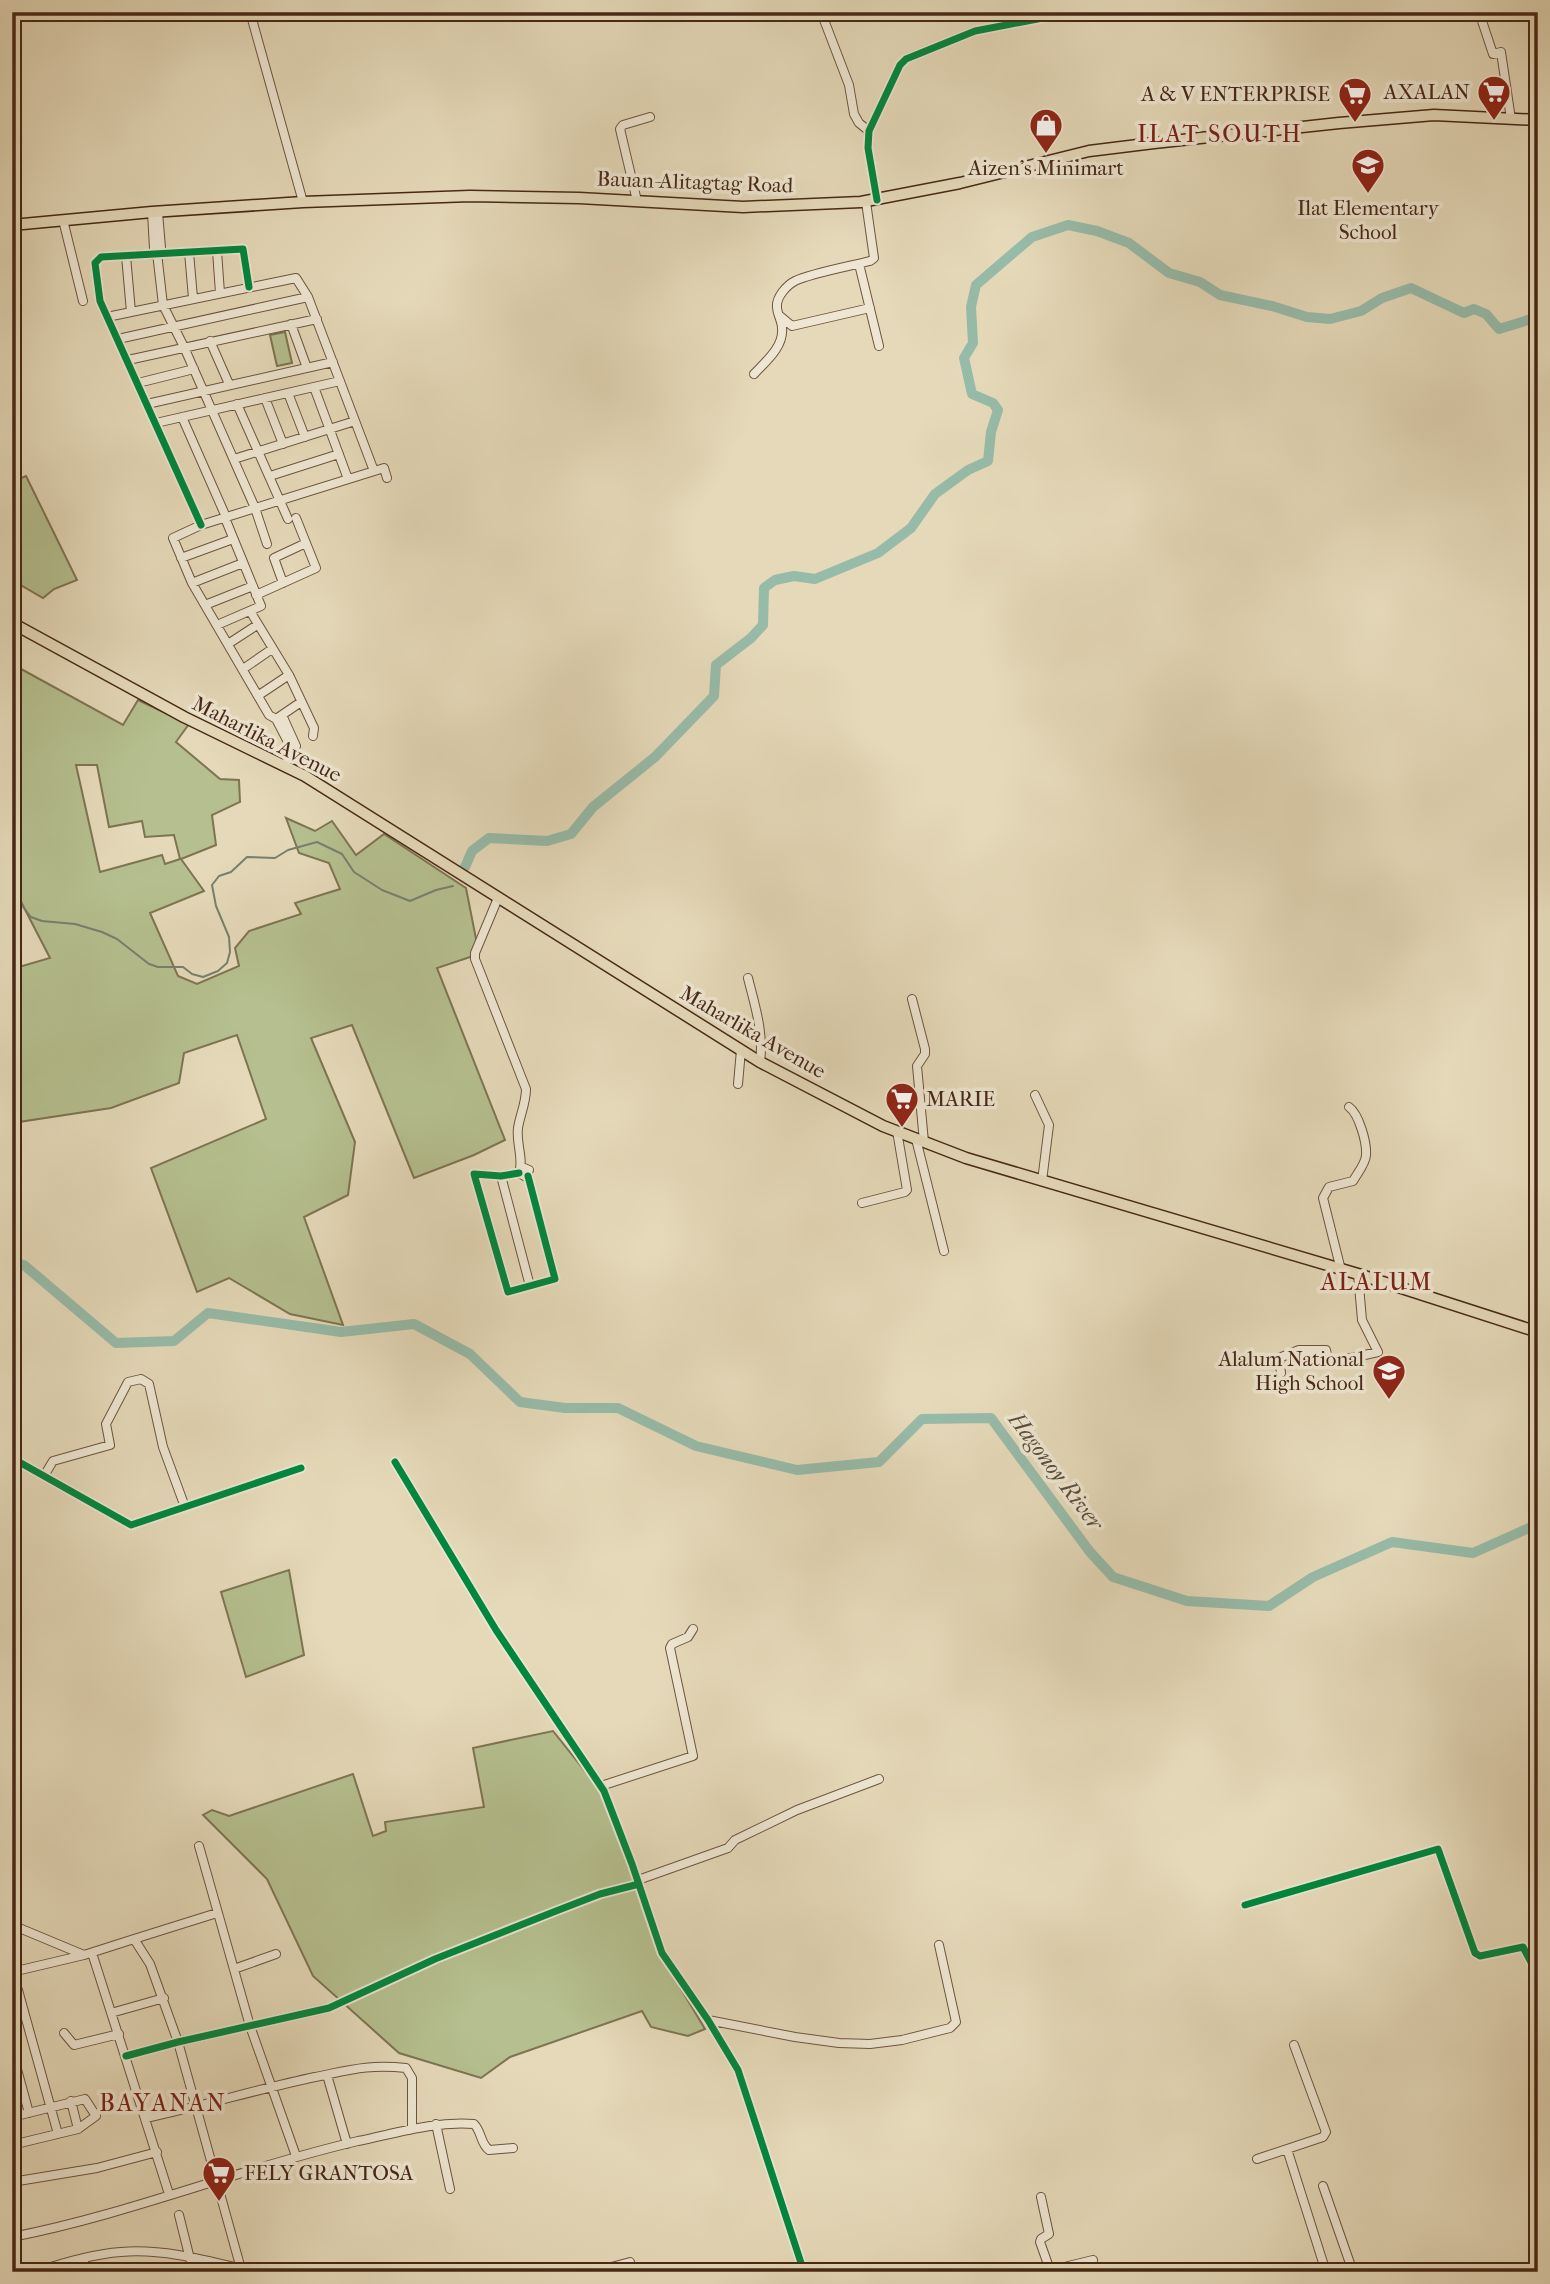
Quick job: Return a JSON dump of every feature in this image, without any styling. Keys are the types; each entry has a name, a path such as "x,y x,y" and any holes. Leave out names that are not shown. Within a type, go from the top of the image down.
{"main road":[{"name":"Bauan-Alitagtag Road","path":"12,225 303,202 470,195 743,207 872,201 1089,151 1154,143 1339,122 1434,115 1538,120"},
{"name":"Maharlika Avenue","path":"12,623 184,717 305,776 741,1051 897,1131 966,1158 1358,1274 1538,1332"}],"street":[{"path":"250,12 303,202"},
{"path":"821,12 849,85 854,114 859,123 869,131"},
{"path":"754,374 779,345 782,336 777,307 779,297 795,281 870,261 875,252 869,131 900,65 906,59 975,31 1053,16 1060,12"},
{"path":"1479,12 1493,54 1502,52 1511,119"},
{"path":"637,201 620,129 623,125 650,117"},
{"path":"155,212 161,248 157,253 163,304 234,459 267,544"},
{"path":"63,220 83,300"},
{"path":"201,525 97,292 96,260 101,257 243,249 249,287"},
{"path":"217,251 220,293"},
{"path":"189,252 192,298"},
{"path":"126,256 131,312"},
{"path":"859,264 879,346"},
{"path":"107,317 296,278 309,298 374,471"},
{"path":"118,339 309,298"},
{"path":"780,316 792,326 870,309"},
{"path":"128,360 317,319"},
{"path":"291,324 307,368"},
{"path":"210,341 229,384"},
{"path":"147,404 333,362"},
{"path":"138,383 194,369"},
{"path":"156,423 340,381"},
{"path":"314,387 348,479"},
{"path":"288,393 305,437"},
{"path":"265,398 283,444"},
{"path":"237,404 316,568 256,595"},
{"path":"182,417 261,606 217,625"},
{"path":"234,459 355,421"},
{"path":"270,476 339,454"},
{"path":"301,702 279,717 269,715 192,583 173,538 201,525 384,468 387,478"},
{"path":"181,558 233,539"},
{"path":"284,583 274,558 306,543"},
{"path":"192,583 243,563"},
{"path":"205,605 253,586"},
{"path":"250,611 289,675 314,728 313,736"},
{"path":"228,644 257,625"},
{"path":"243,670 272,649"},
{"path":"258,695 289,675"},
{"path":"279,717 289,744 290,754 285,766"},
{"path":"498,898 475,953 475,959 526,1089 517,1143 555,1279 506,1291 474,1174 501,1176 523,1172"},
{"path":"748,978 758,1015 762,1047 760,1062"},
{"path":"912,999 925,1049 925,1054 917,1066 920,1140 944,1251"},
{"path":"738,1084 741,1051"},
{"path":"1035,1095 1049,1125 1042,1181"},
{"path":"1341,1270 1323,1198 1329,1187 1353,1181 1367,1157 1360,1124 1355,1111 1349,1107"},
{"path":"862,1203 906,1190 897,1131"},
{"path":"501,1176 530,1286"},
{"path":"1281,1373 1279,1358 1299,1350 1326,1350 1329,1363 1378,1352 1362,1321 1358,1274"},
{"path":"44,1476 53,1461 110,1445 106,1423 128,1382 141,1379 149,1384 163,1447 185,1507"},
{"path":"12,1458 131,1525 301,1468"},
{"path":"395,1462 496,1630 601,1786 662,1953 738,2070 804,2272"},
{"path":"601,1786 693,1756 670,1648 672,1644 688,1637 693,1629"},
{"path":"126,2056 329,2008 435,1959 600,1894 728,1848 735,1840 797,1810 879,1779"},
{"path":"199,1846 250,2026 296,2156"},
{"path":"1245,1905 1438,1849 1475,1952 1480,1956 1523,1947 1533,1966 1538,1968"},
{"path":"12,1972 88,1954 217,1913"},
{"path":"12,1924 88,1954 126,2056 169,2194"},
{"path":"134,1939 150,1964 164,1998 198,2107 241,2269"},
{"path":"708,2020 794,2037 870,2044 950,2028 956,2022 939,1945"},
{"path":"233,1969 275,1954"},
{"path":"12,1991 18,1990 58,2134"},
{"path":"111,2012 164,1998"},
{"path":"64,2033 74,2045 118,2034"},
{"path":"1257,2159 1323,2137 1326,2132 1294,2045"},
{"path":"12,2051 29,2113"},
{"path":"146,2118 198,2107 271,2086 365,2066 406,2068 412,2078 412,2128"},
{"path":"327,2075 347,2144"},
{"path":"12,2117 85,2099 96,2116 78,2129 16,2144 12,2130"},
{"path":"71,2101 78,2129"},
{"path":"436,2124 450,2189"},
{"path":"13,2234 104,2215 296,2156 412,2128 436,2124 474,2124 478,2128 483,2145 489,2150 513,2148"},
{"path":"1287,2149 1326,2272"},
{"path":"12,2182 97,2168 157,2152"},
{"path":"1323,2186 1353,2272"},
{"path":"1041,2197 1049,2234 1040,2242 1047,2271 1093,2260"},
{"path":"179,2215 190,2259"},
{"path":"36,2272 120,2252 157,2252 254,2272"},
{"path":"83,2259 87,2272"},
{"path":"593,2272 630,2262"}],"green space":[{"path":"285,332 292,363 277,366 270,335"},
{"path":"26,476 77,580 54,589 43,598 12,580 12,482"},
{"path":"12,664 123,725 138,700 189,724 176,742 220,779 239,780 240,802 212,815 216,845 181,859 204,891 150,913 178,976 197,984 239,966 235,948 249,931 301,914 295,903 340,889 329,863 299,853 286,818 315,831 332,821 356,855 384,834 466,888 479,954 437,968 505,1140 414,1178 352,1025 311,1038 355,1142 348,1195 304,1217 343,1325 290,1314 229,1278 197,1292 151,1168 266,1119 237,1035 184,1053 179,1083 111,1108 12,1123 12,969 50,958 17,894 12,895","holes":["76,765 97,765 109,827 142,821 145,837 174,835 180,859 165,864 162,855 100,872"]},
{"path":"289,1570 304,1655 246,1677 221,1592"},
{"path":"553,1731 601,1791 659,1952 705,2029 688,2036 651,2027 642,2011 510,2057 481,2078 399,2053 313,1976 267,1879 203,1815 212,1810 229,1816 353,1774 373,1836 386,1831 385,1822 484,1807 473,1748"}],"waterway":[{"path":"465,867 472,851 489,838 547,841 571,834 593,807 655,757 714,696 716,665 751,638 763,625 764,588 775,580 794,576 815,579 878,553 911,528 935,494 968,470 988,461 991,432 998,410 993,403 972,394 964,358 973,343 971,307 976,285 1032,237 1068,225 1097,231 1129,243 1169,273 1200,282 1220,295 1307,317 1330,319 1361,311 1382,298 1411,288 1464,313 1474,309 1486,314 1499,329 1538,317"},
{"path":"12,893 31,917 42,921 75,924 102,932 117,939 149,964 158,967 183,967 192,974 203,977 218,971 227,963 230,952 229,937 216,906 212,885 219,876 231,872 247,857 275,858 288,850 317,842 342,854 354,872 382,890 410,901 453,886"},
{"name":"Hagonoy River","path":"12,1262 24,1265 116,1343 174,1341 208,1313 341,1332 414,1324 470,1354 520,1402 565,1408 618,1408 696,1446 797,1470 879,1462 922,1419 991,1418 1090,1552 1113,1577 1187,1601 1269,1606 1313,1577 1392,1542 1473,1553 1538,1524"}],"cycle path":[{"path":"877,200 868,148 869,131 900,65 906,59 975,31 1053,16 1060,12"},
{"path":"201,525 100,301 95,263 101,257 243,249 249,287"},
{"path":"519,1173 501,1176 474,1174 508,1292 555,1279 528,1176"},
{"path":"12,1458 131,1525 301,1468"},
{"path":"395,1462 496,1630 604,1791 662,1953 738,2070 804,2272"},
{"path":"1245,1905 1438,1849 1475,1953 1480,1956 1523,1947 1533,1966 1538,1968"},
{"path":"126,2056 329,2008 435,1959 600,1894 639,1884"}],"place":[{"name":"AXALAN","path":"1494,122"},
{"name":"A & V ENTERPRISE","path":"1355,124"},
{"name":"Aizen’s Minimart","path":"1046,155"},
{"name":"Ilat Elementary School","path":"1368,195"},
{"name":"MARIE","path":"902,1129"},
{"name":"Alalum National High School","path":"1389,1401"},
{"name":"FELY GRANTOSA","path":"219,2203"}],"district":[{"name":"ILAT SOUTH","path":"1220,134"},
{"name":"ALALUM","path":"1377,1282"},
{"name":"BAYANAN","path":"163,2103"}]}
